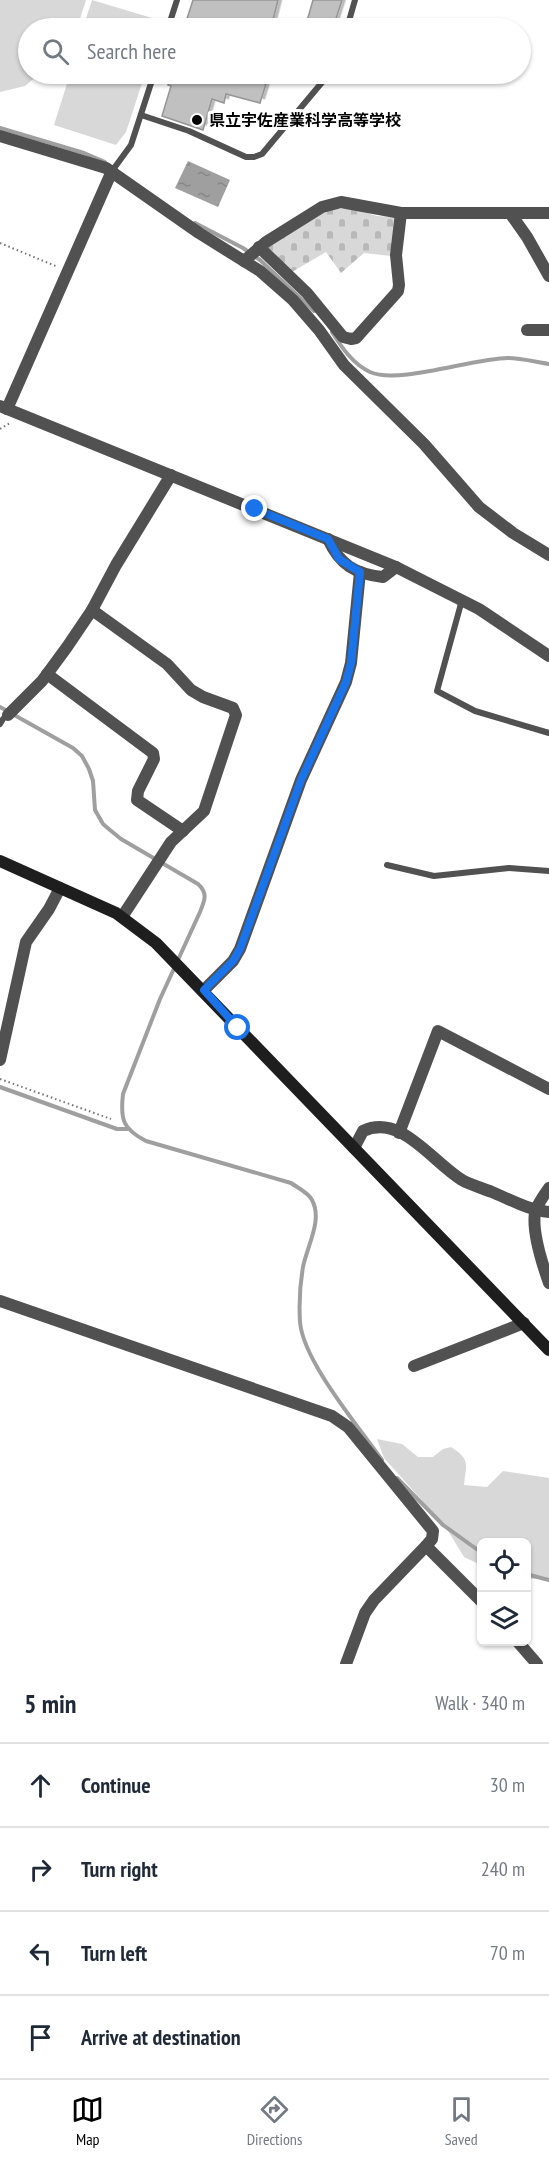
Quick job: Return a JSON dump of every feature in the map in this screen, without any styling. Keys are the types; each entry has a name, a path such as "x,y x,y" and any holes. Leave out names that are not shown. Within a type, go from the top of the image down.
{"street":[{"path":"0,136 91,162 112,171 199,233 265,276 294,300 344,364 424,444 479,507 513,533 549,555"},
{"path":"112,171 69,272 3,407 396,567 463,600 549,656"},
{"path":"244,261 259,247 322,207 341,202 401,213 549,213"},
{"path":"259,247 307,293 343,337 356,338 398,291 396,255 401,213"},
{"path":"510,213 548,273"},
{"path":"527,330 549,330"},
{"path":"4,720 47,674 92,610 116,565 171,476"},
{"path":"328,539 339,559 360,572 383,577 396,567"},
{"path":"204,990 233,961 240,949 301,780 346,682 351,663 360,572"},
{"path":"92,610 162,660 190,690 207,699 231,707 236,715 204,811 171,842 122,916"},
{"path":"47,674 153,753 154,757 138,791 137,800 183,831"},
{"path":"0,861 122,916 156,943 204,990 549,1350"},
{"path":"0,1060 23,950 60,888"},
{"path":"399,1133 438,1031 549,1089"},
{"path":"354,1148 363,1131 380,1126 413,1140 465,1182 536,1210 549,1212"},
{"path":"549,1188 536,1210 535,1219 538,1243 549,1283"},
{"path":"0,1301 339,1419 348,1427 433,1531 432,1539 374,1600 365,1613 346,1664"},
{"path":"414,1366 524,1323"},
{"path":"426,1546 477,1597"},
{"path":"522,1646 537,1664"}],"lane":[{"path":"171,18 177,0"},
{"path":"350,18 355,0"},
{"path":"112,171 128,151 151,84"},
{"path":"141,115 189,131 246,157 254,158 262,154 321,84"},
{"path":"463,600 437,691 476,711 549,733"},
{"path":"387,865 434,876 509,868 549,871"}],"path":[{"path":"0,243 69,272"},
{"path":"0,1079 111,1119"}],"green space":[{"path":"0,0 86,0 80,18 18,18 18,84 27,84 0,92"},
{"path":"92,0 152,18 86,18"},
{"path":"67,84 142,84 126,132 116,145 54,125"},
{"path":"352,208 377,216 395,217 391,256 364,253 341,273 326,252 292,272 269,249 269,242 324,212"},
{"path":"377,1439 402,1444 418,1457 433,1457 443,1449 451,1447 462,1455 466,1463 464,1485 487,1487 503,1471 549,1478 549,1578 531,1579 531,1538 477,1538 477,1563 464,1557 445,1526 384,1458"}],"water":[{"path":"188,161 230,180 218,207 175,188"}],"building":[{"path":"193,0 278,0 274,18 187,18"},
{"path":"313,0 342,0 336,18 308,18"},
{"path":"266,84 260,103 226,94 224,103 212,99 203,130 162,116 171,86 168,85"}],"waterway":[{"path":"0,128 84,153 105,162"},
{"path":"195,223 243,248 260,260 314,311"},
{"path":"332,332 358,365 370,372 383,375 417,373 508,358 549,364"},
{"path":"0,707 73,748 82,756 93,781 95,810 103,824 121,839 198,884 203,890 205,897 202,908 160,999 123,1094 123,1117 128,1128 146,1141 291,1183 311,1197 316,1216 301,1280 300,1322 303,1338 321,1374 382,1460"},
{"path":"0,1087 117,1129 127,1129"},
{"path":"397,1478 443,1525 477,1549"},
{"path":"531,1575 549,1580"}],"place":[{"name":"県立宇佐産業科学高等学校","path":"197,120"}],"route":[{"path":"238,1028 204,990 237,956 301,780 346,682 351,663 360,572 336,556 328,539 255,509"}]}
